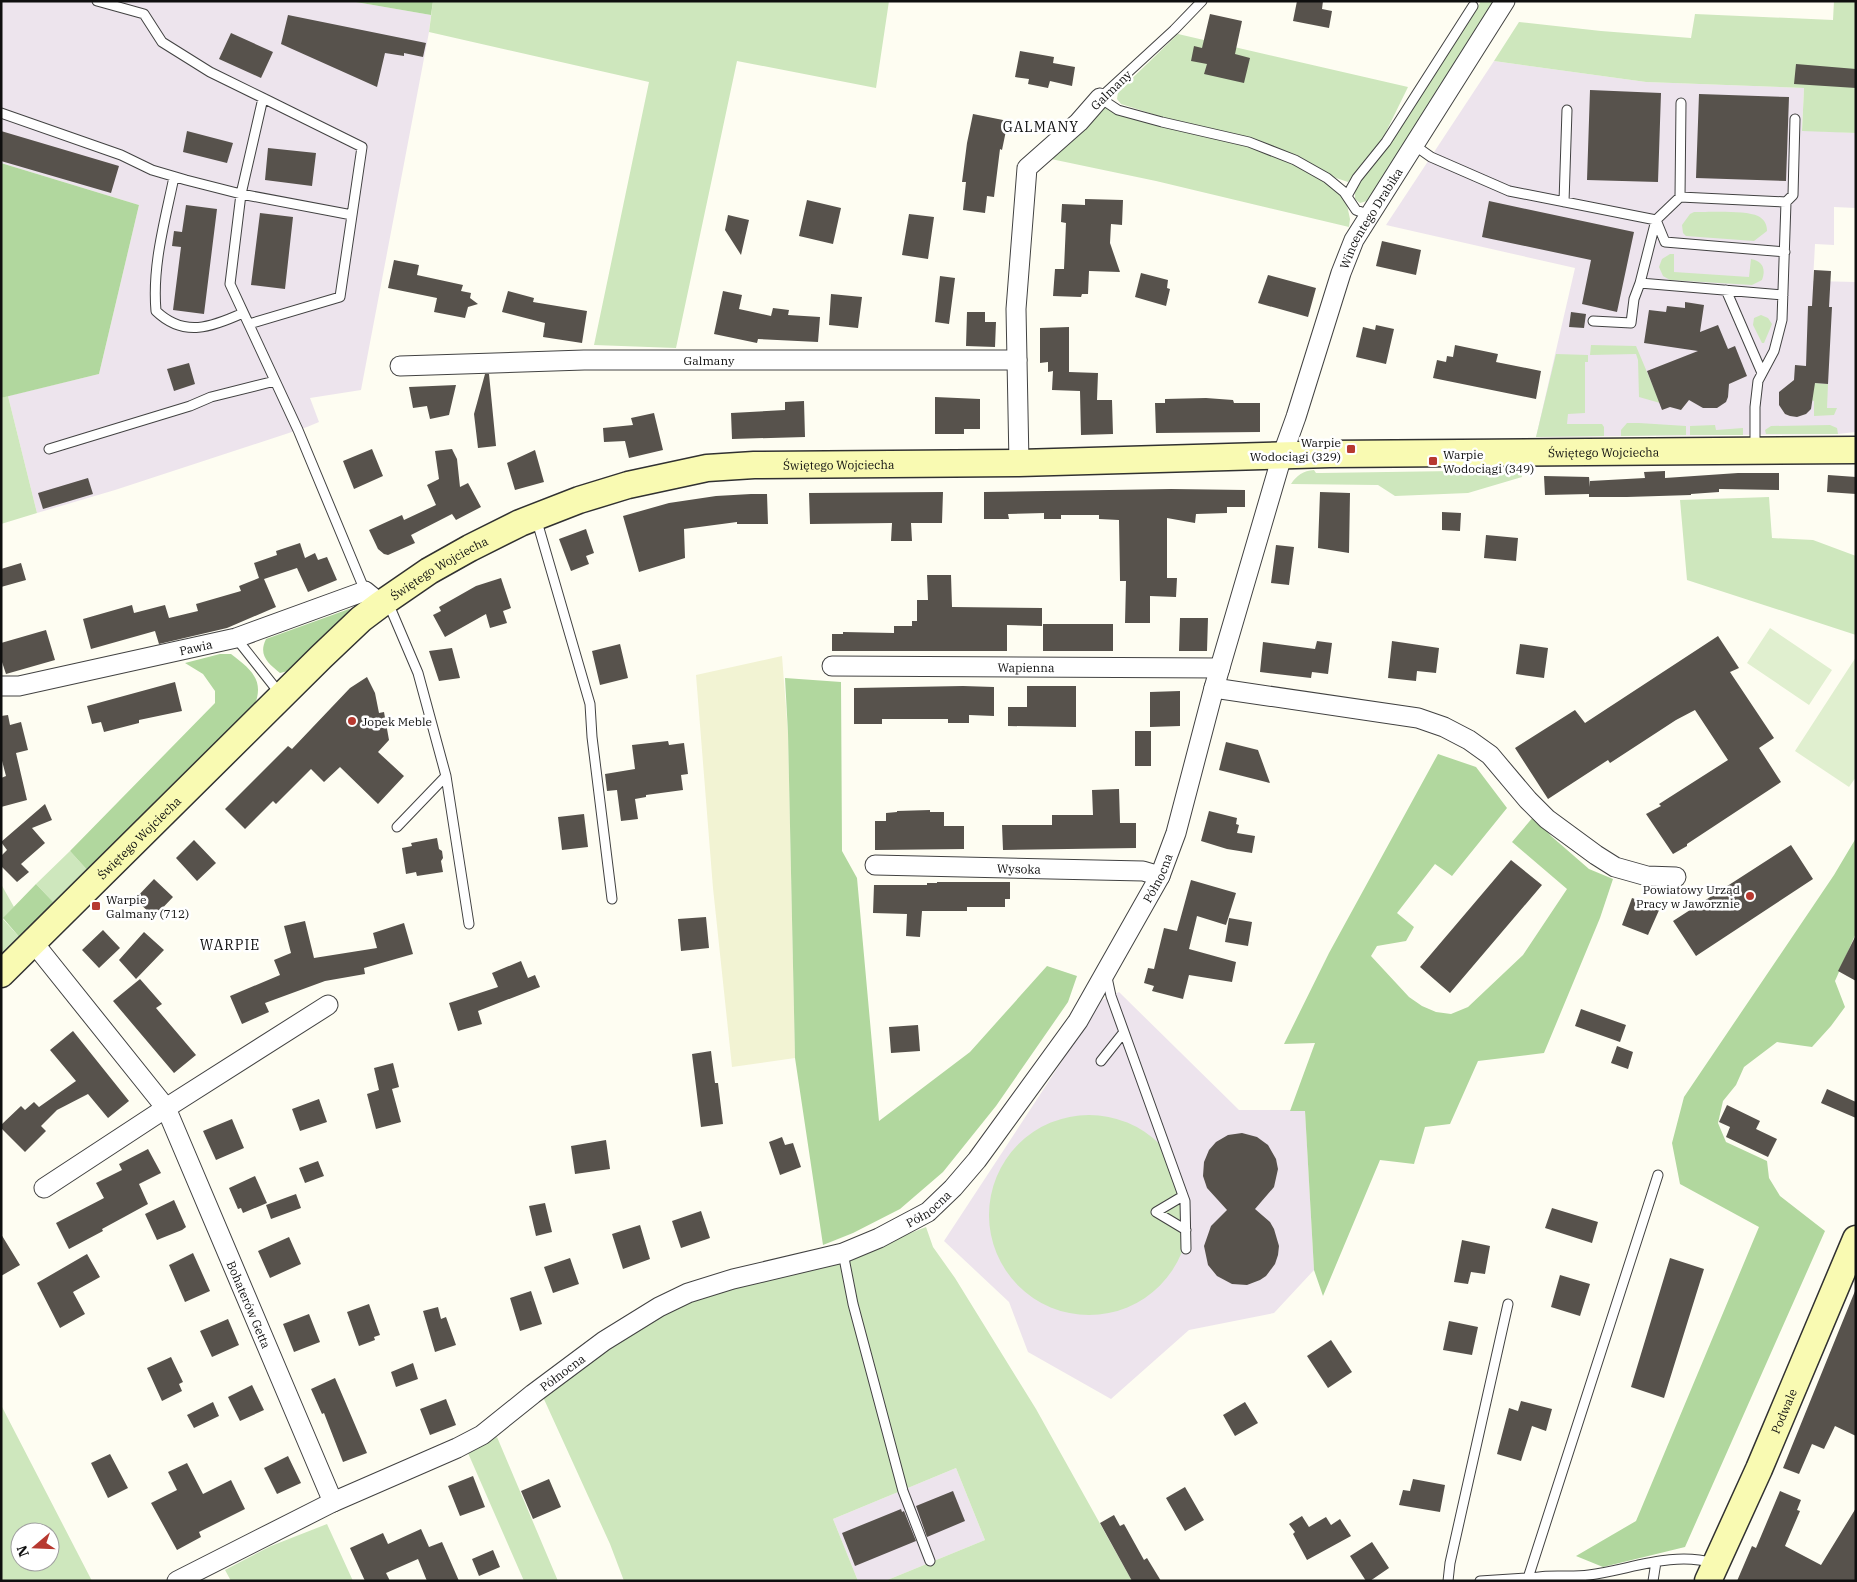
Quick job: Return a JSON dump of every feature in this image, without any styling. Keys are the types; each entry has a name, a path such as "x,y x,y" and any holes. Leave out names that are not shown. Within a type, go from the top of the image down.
{"street":[{"name":"Wincentego Drabika","path":"1282,456 1341,273 1354,240 1505,1"},
{"name":"Galmany","path":"1019,463 1016,309 1027,168 1078,122 1100,98"},
{"name":"Galmany","path":"400,366 584,360 1017,360"},
{"name":"Świętego Wojciecha","path":"1,974 342,637 373,597 429,571 470,548 520,524 579,500 628,485 707,468 754,465 1019,463 1330,454 1856,450"},
{"name":"Północna","path":"177,1581 333,1502 457,1448 482,1435 604,1341 659,1307 688,1293 733,1279 843,1253 879,1238 928,1212 953,1188 977,1160 1078,1020 1160,876 1176,833 1214,688 1282,456"},
{"name":"Pawia","path":"1,686 19,686 236,638 373,597"},
{"name":"Wapienna","path":"832,666 1220,668"},
{"path":"1214,688 1418,718 1444,727 1469,740 1490,755 1528,800 1547,819 1596,855 1616,867 1647,876 1676,877"},
{"name":"Wysoka","path":"875,864 1143,871 1160,876"},
{"name":"Bohaterów Getta","path":"33,942 166,1108 333,1502"},
{"path":"44,1188 328,1005"},
{"name":"Podwale","path":"1712,1572 1856,1239"}],"lane":[{"path":"97,1 144,14 162,42 210,72 362,147 340,298 249,324"},
{"name":"Galmany","path":"1100,98 1174,30 1202,1"},
{"path":"1347,196 1357,178 1386,142 1473,6"},
{"path":"263,98 241,194 230,284 373,597 392,612 418,673 446,776 469,924"},
{"path":"1100,98 1118,110 1249,142 1295,160 1327,178 1347,196 1356,210 1369,216"},
{"path":"1593,321 1631,323 1634,299 1656,220 1680,197 1681,103"},
{"path":"1564,202 1567,110"},
{"path":"1,113 121,155 152,170 174,177 241,194 352,215"},
{"path":"1755,452 1755,406 1758,381 1774,351 1782,320 1786,202 1792,196 1796,119"},
{"path":"1414,146 1431,157 1509,191 1656,220"},
{"path":"174,177 158,253 154,290 156,311 167,321 189,327 205,328 243,312"},
{"path":"1680,197 1786,202"},
{"path":"1656,220 1665,242 1785,252"},
{"path":"1640,283 1783,295"},
{"path":"1726,290 1762,373"},
{"path":"49,450 190,406 211,397 275,382"},
{"path":"536,518 590,704 592,737 612,899"},
{"path":"236,638 281,696"},
{"path":"398,826 446,776"},
{"path":"1106,971 1111,996 1185,1201 1186,1249"},
{"path":"1101,1061 1124,1032"},
{"path":"1524,1579 1658,1174"},
{"path":"1183,1196 1156,1212 1186,1230"},
{"path":"843,1253 853,1304 903,1491 930,1561"},
{"path":"1448,1581 1450,1563 1508,1304"},
{"path":"1480,1581 1588,1576 1676,1558 1704,1560 1712,1572"},
{"path":"1653,1581 1656,1562"}],"shaded area":[{"path":"1,1 350,1 431,15 361,390 310,398 319,422 307,427 115,490 37,513 8,396 99,374 139,205 1,163"},
{"path":"1494,61 1646,82 1804,88 1802,130 1856,133 1856,208 1834,207 1834,245 1815,244 1813,281 1856,282 1856,432 1838,434 1536,437 1575,268 1386,225"},
{"path":"1119,992 1239,1110 1305,1110 1314,1270 1274,1313 1189,1330 1111,1399 1028,1352 1009,1302 944,1241 1102,1000"},
{"path":"956,1468 985,1540 885,1581 858,1581 833,1519"}],"green space":[{"path":"350,1 433,1 431,15"},
{"path":"433,1 889,1 876,88 737,61 676,348 594,345 649,82 429,32"},
{"path":"1479,1 1497,1 1367,201 1360,203 1355,199 1355,192 1360,181 1389,145 1480,3"},
{"path":"1834,1 1856,1 1856,133 1802,131 1804,88 1646,82 1494,61 1519,22 1691,38 1695,14 1833,20"},
{"path":"1178,34 1408,87 1382,140 1348,182 1336,178 1300,157 1251,139 1162,117 1121,104 1117,99 1118,92"},
{"path":"1104,106 1248,146 1294,164 1326,182 1340,194 1347,205 1350,219 1349,227 1156,181 1051,159"},
{"path":"1,163 139,205 99,374 1,398"},
{"path":"1694,212 1752,214 1763,220 1767,231 1754,241 1686,236 1683,233 1682,225 1690,214"},
{"path":"1670,254 1674,254 1674,272 1749,277 1751,259 1755,260 1763,266 1762,280 1752,285 1670,280 1663,276 1659,267 1662,259"},
{"path":"1761,315 1768,318 1772,324 1764,343 1762,343 1753,325 1754,318"},
{"path":"1591,345 1636,346 1660,403 1639,397 1638,360 1636,354 1590,355"},
{"path":"1556,354 1588,355 1588,362 1585,362 1585,413 1568,414 1567,424 1602,424 1604,436 1536,437"},
{"path":"1800,382 1828,384 1827,408 1837,408 1834,415 1814,416 1814,401 1811,400"},
{"path":"8,396 37,513 1,524 1,398"},
{"path":"1627,423 1686,426 1686,435 1621,436 1621,430"},
{"path":"1715,425 1716,430 1743,428 1743,435 1690,435 1690,426"},
{"path":"1830,425 1837,428 1838,434 1766,434 1765,430 1771,426"},
{"path":"1314,470 1316,473 1321,473 1521,470 1522,477 1468,493 1395,496 1378,485 1291,484 1301,474"},
{"path":"1769,497 1772,538 1813,540 1856,556 1856,635 1687,580 1680,500"},
{"path":"349,609 354,610 292,670 280,673 266,658 263,650 266,639"},
{"path":"1770,628 1832,670 1809,705 1747,663"},
{"path":"220,654 231,654 245,665 255,677 258,691 253,709 89,872 70,851 215,703 215,691 203,674 185,663"},
{"path":"782,656 788,733 795,1058 732,1067 713,888 696,675"},
{"path":"1856,657 1856,777 1849,787 1795,751"},
{"path":"785,678 841,682 842,851 857,878 879,1121 970,1052 1047,966 1077,976 1068,1002 996,1106 943,1172 900,1209 853,1233 823,1245 795,1058 788,733"},
{"path":"1438,754 1476,767 1507,808 1452,876 1435,864 1397,913 1414,927 1406,941 1377,946 1371,956 1409,997 1422,1006 1436,1012 1451,1014 1468,1007 1523,955 1567,889 1512,842 1534,816 1551,836 1589,869 1613,879 1600,918 1544,1053 1478,1061 1450,1124 1425,1127 1414,1164 1380,1160 1323,1296 1314,1270 1305,1111 1290,1111 1315,1043 1284,1044 1329,953"},
{"path":"1856,838 1856,933 1835,981 1845,1007 1812,1047 1777,1042 1744,1067 1736,1085 1723,1101 1718,1123 1726,1142 1767,1161 1769,1178 1780,1196 1825,1231 1685,1547 1603,1567 1576,1556 1636,1521 1759,1227 1680,1184 1672,1143 1684,1097 1834,875"},
{"path":"70,851 89,872 56,905 36,884"},
{"path":"1,884 14,907 3,919 21,939 1,954"},
{"path":"36,884 56,905 21,939 3,918"},
{"path":"1099,1115 1109,1116 1136,1126 1153,1137 1167,1151 1182,1177 1188,1195 1188,1235 1178,1262 1167,1279 1153,1293 1136,1304 1109,1314 1079,1315 1069,1314 1042,1304 1025,1293 1011,1279 1000,1262 990,1235 989,1205 990,1195 1000,1168 1011,1151 1025,1137 1042,1126 1069,1116"},
{"path":"926,1227 933,1247 955,1278 1036,1409 1132,1581 885,1581 985,1540 956,1468 833,1519 858,1581 624,1581 610,1544 543,1397 641,1325 699,1295 857,1254"},
{"path":"1,1405 92,1581 1,1581"},
{"path":"497,1437 558,1581 524,1581 468,1453"},
{"path":"327,1524 353,1581 231,1581 225,1570 271,1546"}],"building":[{"path":"1297,1 1323,1 1322,9 1332,11 1329,28 1293,21"},
{"path":"1210,14 1242,21 1235,54 1250,58 1244,83 1204,74 1207,64 1191,61 1194,46 1202,48"},
{"path":"288,15 426,43 423,57 404,53 404,56 385,53 377,87 281,44"},
{"path":"231,33 273,52 261,78 219,59"},
{"path":"1020,51 1054,57 1053,63 1075,67 1072,86 1050,81 1048,88 1028,84 1029,79 1015,77"},
{"path":"1796,64 1856,69 1856,88 1794,84"},
{"path":"1590,90 1661,93 1658,182 1587,180"},
{"path":"1699,94 1789,97 1786,181 1696,178"},
{"path":"973,114 1008,121 1002,150 1000,149 994,197 987,196 985,213 963,210 966,182 962,182"},
{"path":"1,131 119,166 111,193 1,161"},
{"path":"187,131 233,143 227,163 183,152"},
{"path":"268,148 316,153 312,186 265,180"},
{"path":"1085,199 1123,200 1122,225 1111,224 1110,243 1120,272 1089,271 1088,294 1082,294 1081,297 1053,296 1055,269 1064,269 1066,223 1061,222 1062,204 1085,205"},
{"path":"807,200 841,208 833,244 799,236"},
{"path":"1489,201 1634,232 1617,312 1582,304 1591,260 1482,237"},
{"path":"186,205 217,209 204,314 173,310 181,247 172,246 174,231 182,232"},
{"path":"260,213 293,217 285,289 251,285"},
{"path":"909,214 934,217 928,259 902,255"},
{"path":"728,215 749,220 741,255 725,230"},
{"path":"1382,241 1421,250 1416,275 1376,266"},
{"path":"394,260 419,265 417,275 463,285 461,291 471,293 470,298 478,304 468,307 465,318 434,312 437,298 388,288"},
{"path":"1814,270 1831,271 1829,307 1832,307 1828,384 1815,383 1811,409 1806,414 1797,417 1785,414 1779,405 1779,392 1794,380 1795,365 1806,366 1808,306 1812,306"},
{"path":"1141,273 1168,280 1167,288 1170,289 1166,306 1135,297"},
{"path":"1268,275 1316,288 1308,317 1258,303"},
{"path":"940,276 955,278 949,324 935,322"},
{"path":"508,291 534,298 533,302 587,311 582,343 543,337 545,323 502,312"},
{"path":"723,291 742,295 739,309 771,316 773,308 789,310 788,315 820,317 818,342 758,339 757,343 714,334"},
{"path":"831,294 862,297 858,328 829,325"},
{"path":"1685,302 1704,305 1700,332 1718,325 1728,349 1735,346 1747,376 1729,384 1726,402 1717,408 1703,408 1689,400 1681,410 1670,407 1662,410 1647,371 1698,351 1644,343 1649,310 1666,312 1667,306 1685,308"},
{"path":"967,312 985,312 985,322 996,322 995,347 966,346"},
{"path":"1571,312 1586,314 1584,328 1569,327"},
{"path":"1376,325 1394,329 1386,364 1356,357 1363,327 1375,330"},
{"path":"1069,327 1069,372 1098,373 1097,400 1112,400 1113,434 1081,435 1080,391 1052,390 1053,371 1048,372 1048,362 1040,363 1040,328"},
{"path":"1455,345 1498,354 1496,362 1541,371 1536,399 1433,378 1437,360 1446,362 1447,356 1453,357"},
{"path":"189,363 195,384 174,391 167,369"},
{"path":"485,374 489,374 496,446 478,448 474,414"},
{"path":"456,385 449,415 430,419 427,406 413,408 409,387"},
{"path":"935,397 980,399 980,429 964,429 964,434 935,434"},
{"path":"1206,398 1233,400 1234,403 1260,403 1260,432 1156,433 1155,403 1165,403 1165,399"},
{"path":"804,401 805,437 732,439 731,413 785,410 785,402"},
{"path":"654,413 663,450 629,458 625,441 604,442 603,428 633,425 631,418"},
{"path":"372,449 383,476 354,489 343,461"},
{"path":"452,449 457,459 460,487 468,483 481,507 456,520 452,514 411,535 415,543 388,555 384,554 378,549 369,530 402,515 404,520 436,505 427,485 439,479 435,451"},
{"path":"535,450 544,482 515,490 507,463"},
{"path":"1665,471 1665,478 1738,473 1779,473 1779,490 1719,489 1719,492 1691,495 1627,497 1589,497 1589,494 1545,495 1544,476 1589,477 1590,487 1590,481 1645,478 1644,472"},
{"path":"1828,475 1856,477 1856,494 1827,492"},
{"path":"88,478 93,494 43,509 38,493"},
{"path":"1171,489 1245,490 1245,507 1227,507 1227,513 1196,514 1195,523 1167,518 1167,578 1177,578 1176,597 1150,596 1150,623 1125,623 1126,581 1120,581 1119,520 1099,519 1099,515 1061,515 1061,519 1044,519 1044,513 1008,514 1009,519 984,519 984,492"},
{"path":"943,492 942,523 911,523 912,541 891,541 892,523 810,524 809,493"},
{"path":"1320,492 1350,493 1349,553 1318,548"},
{"path":"767,494 768,524 737,524 737,522 684,529 685,558 639,572 623,516 669,503 716,496"},
{"path":"1442,512 1461,513 1460,531 1442,530"},
{"path":"586,529 594,553 586,556 589,564 571,571 559,539"},
{"path":"1486,535 1518,538 1516,561 1484,558"},
{"path":"300,543 305,558 315,553 318,560 327,557 337,580 308,592 297,568 264,579 276,607 227,628 159,644 155,631 91,649 83,619 132,605 134,613 165,605 169,618 198,611 196,604 241,591 239,586 259,578 254,563 277,555 276,551"},
{"path":"1276,545 1294,547 1289,585 1271,583"},
{"path":"21,563 26,580 1,587 1,569"},
{"path":"927,575 951,575 952,607 1042,608 1042,626 1007,625 1007,651 832,651 832,634 843,634 843,632 894,633 894,626 912,626 912,621 917,621 917,600 928,600"},
{"path":"501,578 511,608 503,611 507,623 490,628 486,614 445,637 433,615 441,611 439,607 476,586"},
{"path":"1180,618 1208,618 1207,651 1179,651"},
{"path":"1043,624 1113,624 1113,651 1043,651"},
{"path":"46,630 55,660 6,674 1,659 1,643"},
{"path":"1718,636 1739,668 1730,672 1774,738 1759,748 1781,782 1673,854 1646,814 1661,806 1659,804 1728,760 1695,710 1676,720 1610,763 1608,760 1548,799 1515,748 1575,710 1585,723"},
{"path":"1317,641 1332,643 1328,674 1312,672 1311,678 1260,672 1263,642 1315,649"},
{"path":"1392,641 1439,648 1436,673 1417,671 1416,681 1388,678"},
{"path":"620,644 628,678 600,685 592,651"},
{"path":"1520,644 1548,648 1544,678 1516,674"},
{"path":"452,648 460,678 439,681 429,651"},
{"path":"367,677 375,693 379,713 384,712 389,740 378,752 404,776 378,804 340,767 324,782 311,769 276,804 273,801 245,829 225,809 288,746 292,749 350,688"},
{"path":"175,682 182,711 139,720 139,723 104,732 101,722 92,724 87,706"},
{"path":"1027,686 1076,686 1076,727 1008,726 1008,707 1027,707"},
{"path":"994,687 994,716 969,715 969,723 948,723 948,719 882,719 882,724 854,724 854,688"},
{"path":"1180,691 1180,726 1150,727 1150,692"},
{"path":"8,715 10,725 21,722 28,750 16,753 27,800 1,807 1,778 6,776 1,757 1,716"},
{"path":"1135,731 1151,731 1151,766 1135,766"},
{"path":"668,741 669,745 684,743 688,774 681,775 683,790 646,795 646,797 635,799 638,819 621,821 617,790 607,791 605,774 635,769 632,745"},
{"path":"1226,742 1258,750 1270,783 1219,770"},
{"path":"1119,789 1120,823 1136,823 1136,848 1003,850 1002,825 1052,825 1052,815 1093,815 1092,790"},
{"path":"45,804 52,820 32,828 45,843 21,864 29,872 17,882 1,866 1,856 7,850 1,842"},
{"path":"930,810 930,812 944,812 944,826 964,826 964,849 875,850 875,821 886,821 886,813"},
{"path":"1209,811 1237,818 1236,824 1239,825 1237,833 1255,836 1252,853 1227,849 1201,841"},
{"path":"584,814 588,847 562,850 558,817"},
{"path":"437,838 439,849 442,851 443,872 417,876 416,872 406,874 402,848 412,846 411,843"},
{"path":"194,840 216,863 197,881 176,858"},
{"path":"1791,845 1813,879 1696,956 1673,921"},
{"path":"1511,860 1542,885 1450,993 1420,967"},
{"path":"154,879 173,897 154,917 135,899"},
{"path":"1191,880 1236,893 1226,925 1197,916 1189,949 1236,962 1232,982 1189,975 1183,999 1152,991 1154,986 1144,983 1148,968 1154,969 1164,928 1177,931"},
{"path":"1010,882 1010,899 1005,899 1005,907 967,907 967,911 922,911 920,937 906,936 907,914 873,913 874,885 927,885 927,883"},
{"path":"1632,898 1660,908 1648,935 1622,925"},
{"path":"706,917 709,948 681,951 678,919"},
{"path":"1229,918 1252,922 1248,946 1225,942"},
{"path":"305,921 314,958 377,948 373,933 404,923 413,954 364,968 365,974 325,981 265,1003 269,1012 242,1024 230,996 280,975 274,960 291,953 284,926"},
{"path":"103,930 120,948 99,968 82,950"},
{"path":"144,932 164,950 136,979 119,960"},
{"path":"1856,935 1856,981 1838,971"},
{"path":"521,961 528,978 535,975 540,987 478,1011 482,1024 458,1031 449,1003 498,987 492,973"},
{"path":"140,979 162,1004 156,1008 196,1055 174,1073 113,1001"},
{"path":"1581,1009 1626,1025 1620,1042 1575,1026"},
{"path":"918,1025 920,1051 891,1053 889,1027"},
{"path":"73,1031 129,1101 108,1118 88,1094 57,1110 41,1126 46,1131 25,1152 1,1128 1,1125 21,1106 25,1110 34,1102 39,1107 76,1081 50,1050"},
{"path":"1617,1046 1633,1052 1628,1069 1611,1063"},
{"path":"711,1051 715,1083 718,1083 723,1124 701,1127 692,1054"},
{"path":"393,1063 399,1087 392,1089 401,1122 376,1129 367,1094 379,1090 374,1068"},
{"path":"1827,1089 1856,1102 1856,1118 1821,1103"},
{"path":"319,1099 327,1122 300,1131 292,1109"},
{"path":"1727,1105 1760,1121 1756,1129 1777,1139 1768,1157 1726,1137 1730,1127 1719,1122"},
{"path":"232,1119 244,1148 216,1160 203,1131"},
{"path":"1242,1133 1257,1137 1268,1145 1276,1159 1278,1169 1274,1187 1255,1209 1270,1222 1274,1229 1279,1246 1278,1255 1275,1264 1266,1276 1247,1285 1232,1284 1217,1276 1208,1265 1204,1246 1211,1226 1227,1210 1207,1188 1203,1176 1204,1162 1209,1150 1216,1142 1228,1135"},
{"path":"782,1137 785,1145 793,1143 801,1167 780,1175 769,1142"},
{"path":"606,1140 610,1169 575,1174 571,1146"},
{"path":"148,1149 161,1173 139,1184 148,1204 69,1249 56,1223 104,1198 96,1183 122,1170 119,1164"},
{"path":"318,1161 324,1176 305,1183 299,1168"},
{"path":"255,1176 267,1203 243,1213 241,1208 238,1209 229,1188"},
{"path":"296,1194 301,1208 271,1219 266,1205"},
{"path":"174,1200 186,1227 157,1240 145,1214"},
{"path":"545,1203 552,1232 536,1236 529,1206"},
{"path":"1552,1208 1598,1222 1592,1243 1545,1228"},
{"path":"701,1211 710,1238 681,1248 672,1221"},
{"path":"640,1225 650,1259 623,1269 612,1234"},
{"path":"1,1234 20,1265 1,1276"},
{"path":"289,1237 301,1264 270,1278 258,1251"},
{"path":"1462,1240 1490,1246 1485,1274 1471,1272 1468,1284 1454,1282"},
{"path":"193,1253 210,1291 185,1302 169,1265"},
{"path":"87,1254 100,1277 73,1292 85,1314 60,1328 37,1283"},
{"path":"570,1258 579,1284 553,1293 544,1267"},
{"path":"1670,1258 1704,1269 1664,1398 1631,1387"},
{"path":"1560,1275 1590,1284 1580,1316 1551,1307"},
{"path":"531,1291 542,1324 520,1331 510,1298"},
{"path":"1855,1291 1856,1436 1835,1426 1824,1449 1812,1444 1799,1474 1783,1468"},
{"path":"369,1304 380,1335 374,1337 375,1340 359,1346 347,1312"},
{"path":"438,1307 441,1319 446,1317 456,1345 435,1352 423,1311"},
{"path":"309,1314 320,1342 294,1352 283,1324"},
{"path":"228,1319 239,1345 212,1357 200,1331"},
{"path":"1449,1321 1478,1327 1472,1355 1443,1350"},
{"path":"1331,1340 1352,1372 1328,1388 1307,1356"},
{"path":"171,1357 183,1382 179,1384 182,1391 162,1401 147,1368"},
{"path":"413,1363 418,1379 396,1387 391,1372"},
{"path":"335,1378 367,1453 343,1462 324,1413 322,1414 311,1389"},
{"path":"252,1385 264,1410 240,1421 228,1397"},
{"path":"446,1399 456,1425 430,1435 420,1409"},
{"path":"1521,1401 1552,1409 1546,1431 1532,1426 1521,1461 1497,1454 1509,1408 1518,1411"},
{"path":"213,1402 219,1416 194,1428 187,1415"},
{"path":"1245,1402 1258,1423 1235,1436 1223,1415"},
{"path":"110,1454 128,1488 108,1498 91,1463"},
{"path":"288,1456 301,1483 277,1494 264,1468"},
{"path":"187,1463 203,1494 231,1480 245,1509 199,1532 201,1537 177,1550 151,1503 177,1490 168,1472"},
{"path":"473,1476 485,1507 460,1516 448,1486"},
{"path":"549,1479 561,1507 533,1519 521,1491"},
{"path":"1413,1479 1445,1485 1440,1512 1399,1505 1403,1490 1410,1491"},
{"path":"1185,1487 1204,1520 1185,1531 1166,1498"},
{"path":"953,1491 965,1521 927,1537 916,1506"},
{"path":"1780,1491 1801,1500 1797,1510 1800,1511 1785,1546 1821,1565 1856,1508 1856,1581 1737,1581 1752,1546 1756,1548"},
{"path":"901,1509 902,1512 904,1511 916,1541 855,1566 842,1533"},
{"path":"1114,1515 1120,1526 1124,1524 1144,1560 1147,1558 1161,1581 1132,1581 1100,1523"},
{"path":"1302,1516 1309,1527 1326,1517 1331,1525 1340,1519 1351,1536 1307,1560 1293,1534 1295,1532 1289,1524"},
{"path":"421,1529 429,1547 442,1542 459,1581 427,1581 418,1559 386,1573 390,1581 365,1581 350,1548 383,1533 388,1544"},
{"path":"1372,1542 1389,1568 1370,1581 1366,1581 1350,1556"},
{"path":"493,1550 500,1567 479,1576 472,1559"}],"place":[{"name":"Warpie Wodociągi (329)","path":"1351,449"},
{"name":"Warpie Wodociągi (349)","path":"1433,461"},
{"name":"Jopek Meble","path":"352,721"},
{"name":"Powiatowy Urząd Pracy w Jaworznie","path":"1750,896"},
{"name":"Warpie Galmany (712)","path":"96,906"}],"district":[{"name":"GALMANY","path":"1041,127"},
{"name":"WARPIE","path":"230,945"}]}
